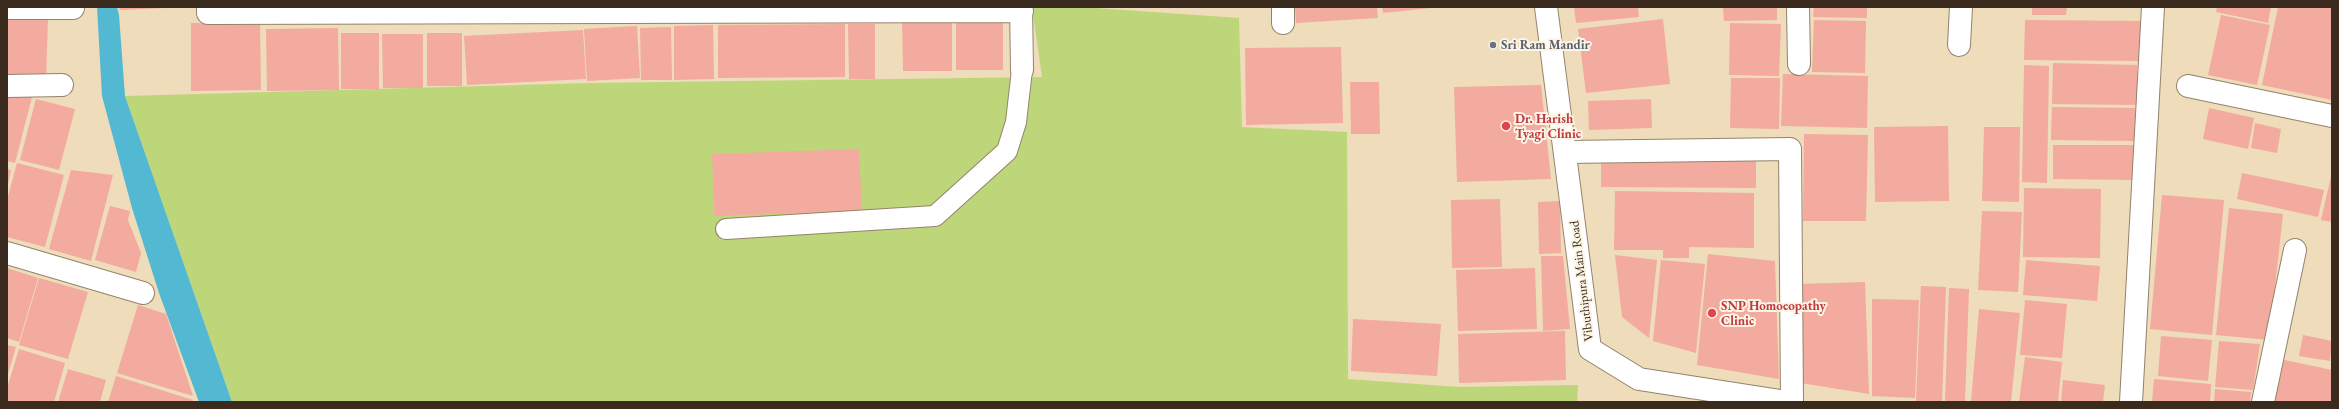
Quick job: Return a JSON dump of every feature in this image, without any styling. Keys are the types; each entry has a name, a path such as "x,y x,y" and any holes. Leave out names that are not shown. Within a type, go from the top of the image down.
{"street":[{"path":"208,7 208,13 309,10 1021,9 1022,70"},
{"name":"Vibuthipura Main Road","path":"1546,7 1566,152 1590,349 1639,379 1787,402"},
{"path":"1798,7 1799,64"},
{"path":"1959,45 1961,7"},
{"path":"2130,402 2152,7"},
{"path":"7,8 73,8"},
{"path":"7,86 62,85"},
{"path":"2188,86 2332,116"},
{"path":"1566,152 1790,149 1792,402"},
{"path":"2263,402 2295,250"},
{"path":"7,253 143,294"}],"lane":[{"path":"726,229 935,216 1007,151 1016,122 1022,70"}],"green space":[{"path":"1032,7 1082,7 1239,18 1242,127 1347,132 1348,379 1459,387 1578,385 1577,402 232,402 125,96 590,83 1042,77"}],"water":[{"path":"97,7 117,7 119,15 125,96 232,402 199,402 159,293 132,208 102,96"}],"building":[{"path":"119,7 166,7 166,8 120,10"},
{"path":"1295,7 1377,7 1378,18 1296,23"},
{"path":"1382,7 1431,7 1431,8 1383,13"},
{"path":"1574,7 1638,7 1639,17 1576,23"},
{"path":"1723,7 1777,7 1777,20 1724,21"},
{"path":"1814,7 1867,7 1867,18 1813,17"},
{"path":"2032,7 2067,7 2066,15 2032,15"},
{"path":"2217,7 2271,7 2268,23 2216,12"},
{"path":"2278,7 2332,7 2332,100 2262,85"},
{"path":"2221,15 2270,25 2257,85 2208,75"},
{"path":"956,18 1003,18 1003,70 956,70"},
{"path":"7,19 48,20 46,78 7,76"},
{"path":"952,19 952,71 903,71 902,20"},
{"path":"1663,19 1670,84 1586,93 1578,29"},
{"path":"1814,20 1866,21 1865,73 1812,72"},
{"path":"2025,20 2142,21 2141,61 2024,60"},
{"path":"191,23 260,23 261,90 191,91"},
{"path":"1730,23 1781,24 1779,76 1729,75"},
{"path":"845,24 845,77 718,78 718,25"},
{"path":"848,24 875,24 875,79 849,79"},
{"path":"713,25 714,79 674,80 674,26"},
{"path":"637,26 640,78 587,81 584,29"},
{"path":"671,27 672,80 641,80 640,28"},
{"path":"338,28 339,90 267,91 266,29"},
{"path":"583,30 586,79 467,85 464,36"},
{"path":"341,33 379,33 379,89 341,89"},
{"path":"427,33 462,33 462,86 427,86"},
{"path":"382,34 423,34 423,88 383,88"},
{"path":"1341,47 1343,123 1246,125 1245,48"},
{"path":"2053,63 2137,65 2137,105 2052,104"},
{"path":"2024,65 2049,66 2047,183 2022,182"},
{"path":"1783,74 1868,76 1867,128 1781,126"},
{"path":"1731,78 1780,78 1779,129 1730,128"},
{"path":"1350,82 1379,82 1380,134 1351,134"},
{"path":"1541,85 1551,179 1457,182 1454,87"},
{"path":"7,97 32,97 15,163 7,161"},
{"path":"36,99 75,109 59,170 20,160"},
{"path":"1651,99 1652,128 1589,130 1588,101"},
{"path":"2052,107 2135,108 2135,141 2051,140"},
{"path":"2209,108 2254,118 2248,149 2203,139"},
{"path":"2255,123 2281,129 2277,153 2251,148"},
{"path":"1948,126 1949,201 1875,202 1874,127"},
{"path":"1984,127 2020,127 2019,202 1982,201"},
{"path":"1804,134 1868,135 1866,221 1803,221"},
{"path":"2053,145 2135,145 2135,180 2053,179"},
{"path":"859,149 862,211 714,216 712,154"},
{"path":"1601,160 1756,161 1756,188 1601,187"},
{"path":"17,163 64,175 45,247 7,237 7,200"},
{"path":"7,169 11,170 8,184 7,184"},
{"path":"71,170 113,175 91,261 49,249"},
{"path":"2332,172 2332,222 2321,220"},
{"path":"2242,173 2324,190 2318,217 2237,199"},
{"path":"2024,188 2101,189 2100,258 2023,257"},
{"path":"1615,191 1754,193 1754,248 1689,247 1689,258 1663,258 1663,250 1614,250"},
{"path":"2162,195 2224,200 2212,335 2150,329"},
{"path":"1500,199 1502,267 1452,268 1451,200"},
{"path":"1560,201 1561,253 1539,254 1538,202"},
{"path":"110,206 130,211 128,220 141,253 136,272 95,260"},
{"path":"2229,208 2283,214 2269,340 2216,335"},
{"path":"1982,211 2022,212 2018,292 1978,290"},
{"path":"1708,254 1775,261 1779,379 1697,365"},
{"path":"1615,255 1657,260 1649,338 1622,317"},
{"path":"1541,256 1563,256 1570,329 1543,331"},
{"path":"1661,260 1705,264 1696,353 1653,341"},
{"path":"2026,260 2100,266 2097,301 2023,295"},
{"path":"7,268 38,278 19,342 7,338"},
{"path":"1535,268 1537,329 1458,331 1456,270"},
{"path":"39,278 88,292 68,359 19,345"},
{"path":"1865,282 1869,394 1801,383 1799,284"},
{"path":"1921,286 1946,287 1942,402 1916,401"},
{"path":"1949,288 1969,289 1965,402 1945,402"},
{"path":"1872,299 1919,300 1915,398 1872,396"},
{"path":"2025,300 2067,304 2062,358 2020,355"},
{"path":"138,305 166,314 193,396 117,373"},
{"path":"1979,309 2020,313 2011,402 1971,402"},
{"path":"1353,319 1441,324 1437,376 1351,371"},
{"path":"1565,331 1566,380 1459,383 1458,334"},
{"path":"2303,335 2332,341 2330,361 2299,356"},
{"path":"2161,336 2212,340 2208,381 2158,376"},
{"path":"2219,341 2260,344 2253,390 2215,387"},
{"path":"7,345 16,347 7,377"},
{"path":"19,349 65,363 54,402 7,402 7,388"},
{"path":"2025,357 2062,362 2058,402 2019,402"},
{"path":"2280,359 2332,370 2332,402 2271,402"},
{"path":"68,369 106,380 100,402 58,402"},
{"path":"116,376 193,400 192,402 108,402"},
{"path":"2154,379 2211,384 2210,402 2152,402"},
{"path":"2063,380 2105,385 2103,402 2061,402"},
{"path":"2215,389 2251,392 2250,402 2214,402"}],"place":[{"name":"Sri Ram Mandir","path":"1493,45"},
{"name":"Dr. Harish Tyagi Clinic","path":"1506,126"},
{"name":"SNP Homoeopathy Clinic","path":"1712,313"}]}
